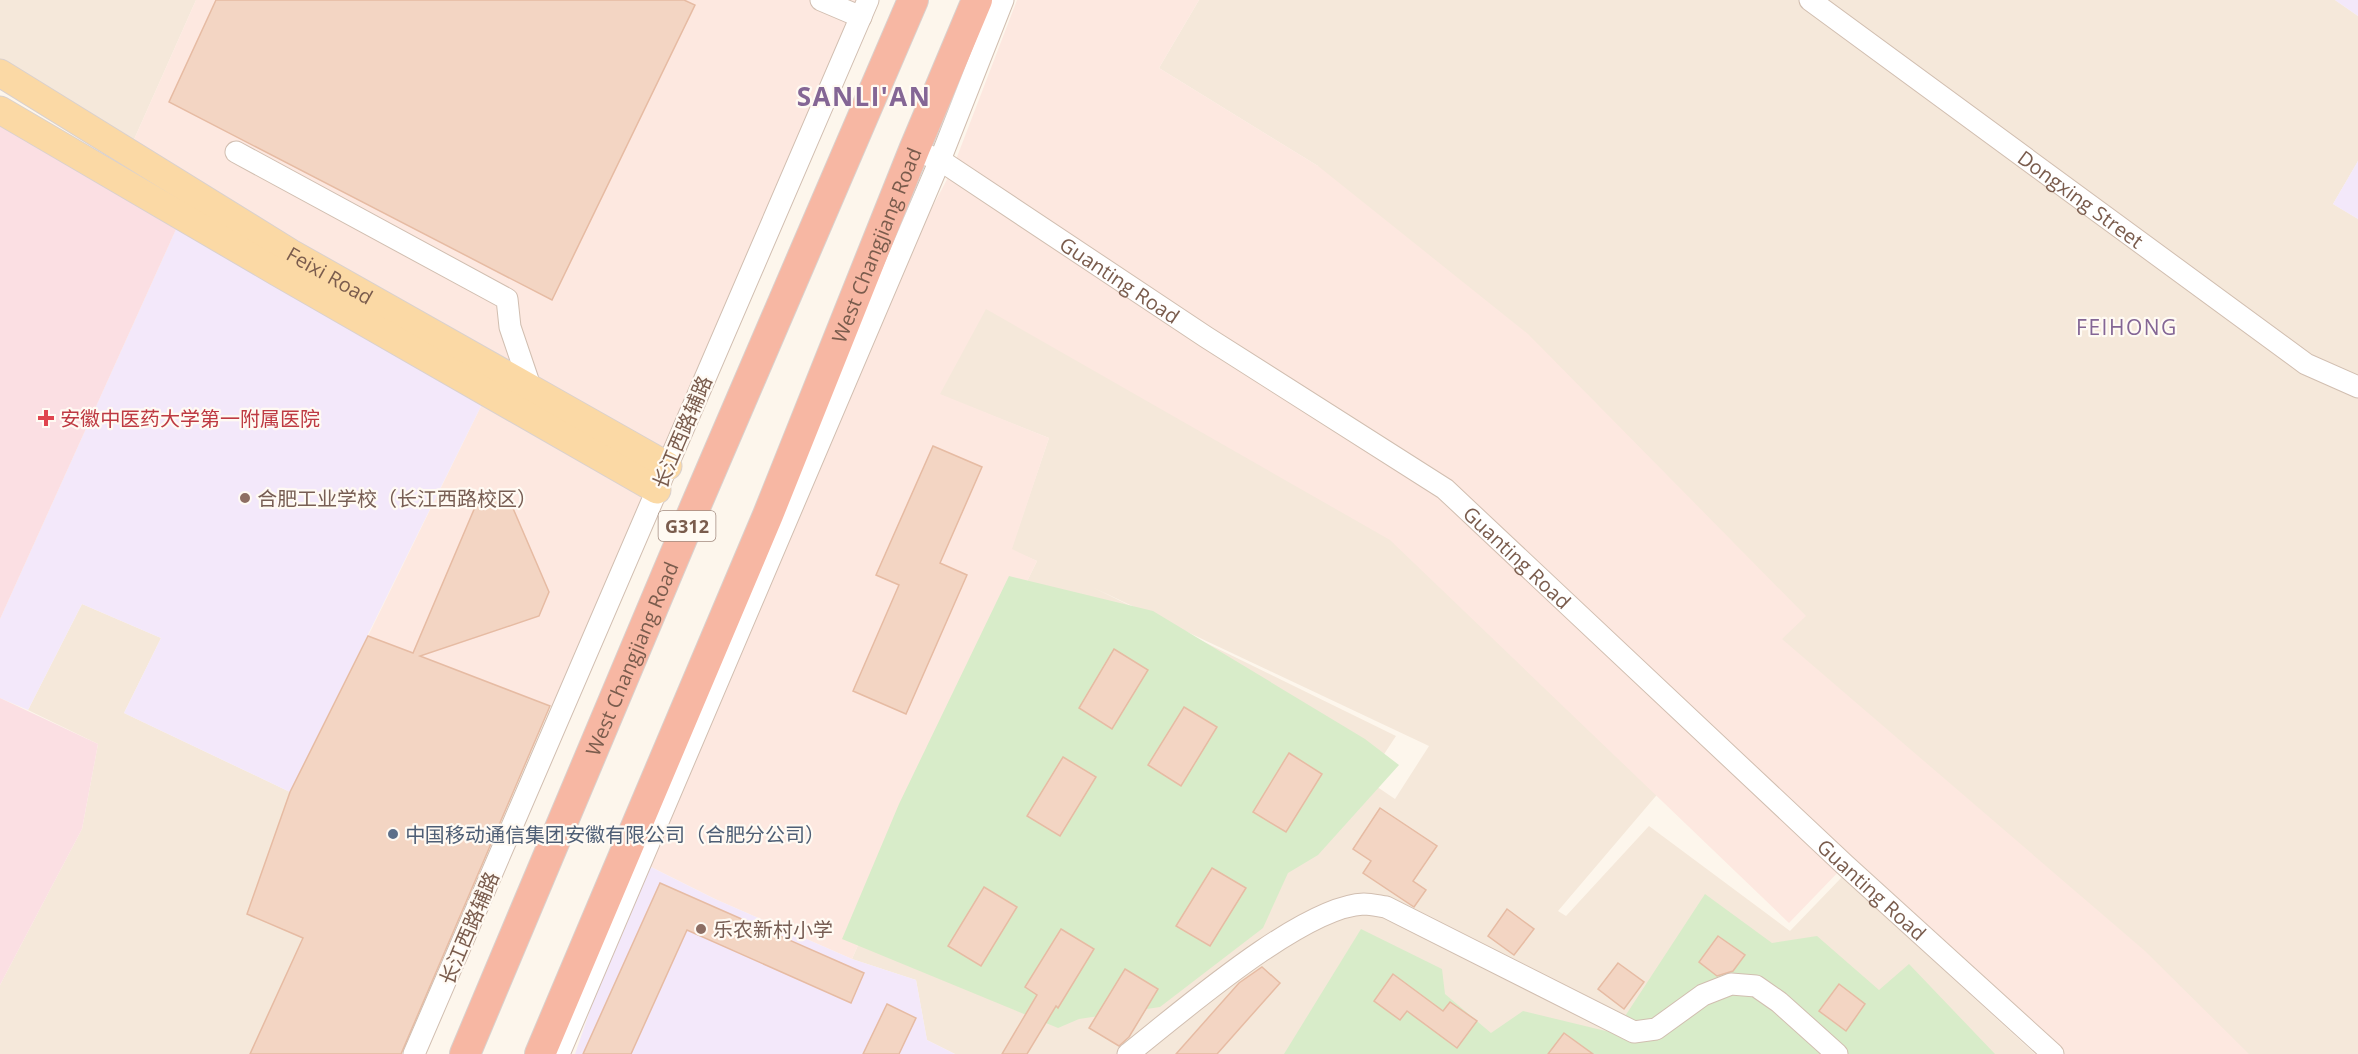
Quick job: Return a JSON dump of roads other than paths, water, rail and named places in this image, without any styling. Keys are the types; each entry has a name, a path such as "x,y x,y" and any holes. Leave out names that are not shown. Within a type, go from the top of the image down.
{"highway":[{"name":"West Changjiang Road","path":"465,1054 700,494 913,0"},
{"name":"West Changjiang Road","path":"540,1054 768,515 927,155 977,0"}],"main road":[{"name":"Feixi Road","path":"0,73 291,253 668,466"},
{"name":"Feixi Road","path":"0,110 657,490"}],"street":[{"path":"821,0 864,8"},
{"path":"559,1054 927,155 1003,0"},
{"name":"Dongxing Street","path":"1810,0 2306,364 2358,387"},
{"name":"长江西路辅路","path":"414,1054 864,8"},
{"path":"236,152 507,299 510,327 531,388"},
{"name":"Guanting Road","path":"927,155 1445,489 1845,865 2053,1054"},
{"path":"1128,1054 1224,979 1301,926 1341,909 1364,904 1386,907 1634,1032 1656,1029 1703,995 1731,984 1756,986 1779,1002 1837,1054"}],"place":[{"name":"安徽中医药大学第一附属医院","path":"46,418"},
{"name":"合肥工业学校（长江西路校区）","path":"245,498"},
{"name":"中国移动通信集团安徽有限公司（合肥分公司）","path":"393,834"},
{"name":"乐农新村小学","path":"701,929"}],"district":[{"name":"SANLI'AN","path":"864,96"},
{"name":"FEIHONG","path":"2127,327"}]}
